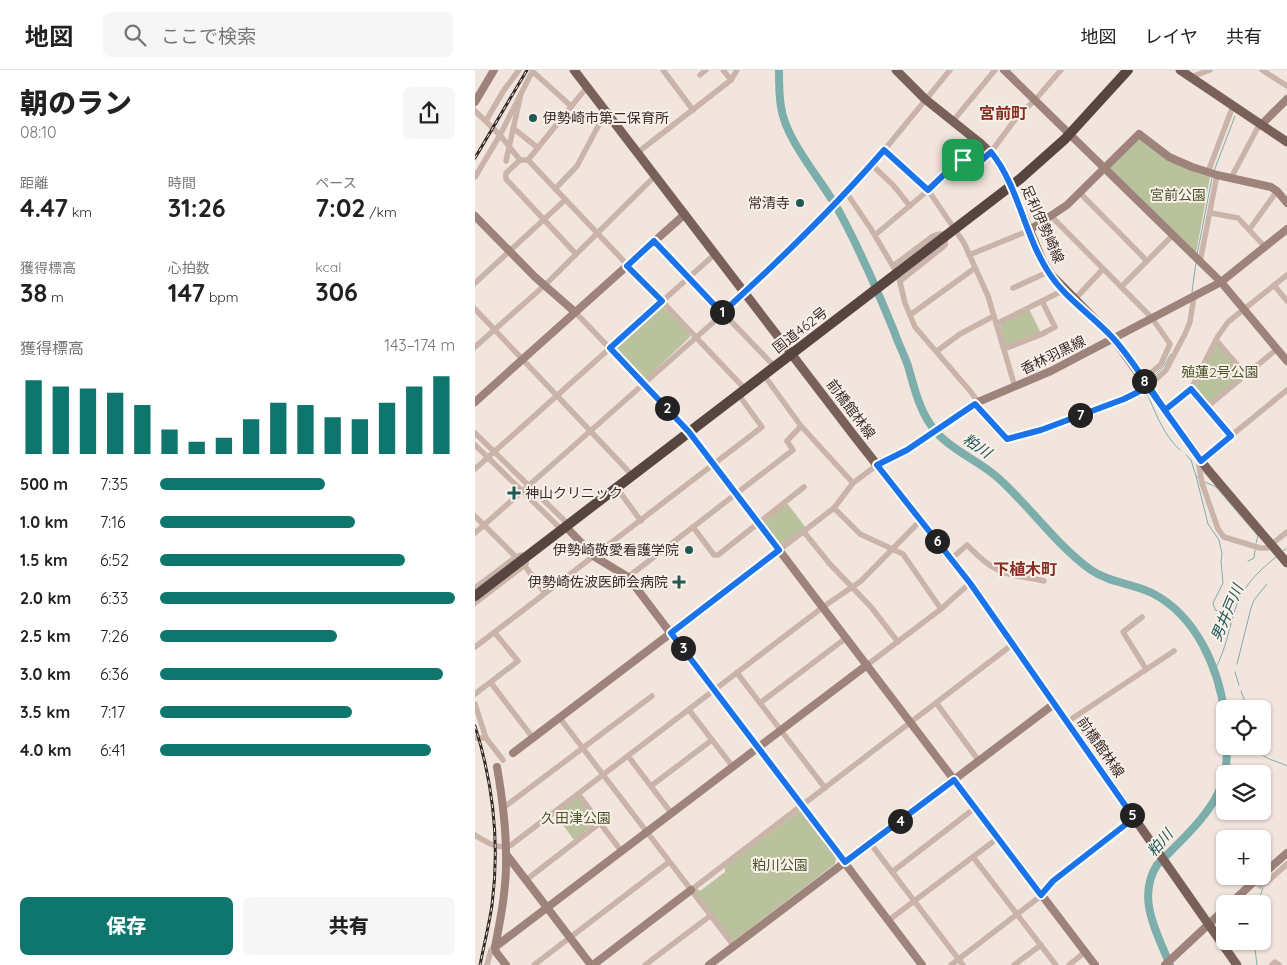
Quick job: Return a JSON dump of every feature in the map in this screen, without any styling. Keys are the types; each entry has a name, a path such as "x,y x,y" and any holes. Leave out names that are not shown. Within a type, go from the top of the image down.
{"highway":[{"name":"国道462号","path":"475,596 862,299 896,279 950,232 1044,159 1128,70"}],"main road":[{"name":"前橋館林線","path":"574,70 791,354 970,583 1237,965"},
{"name":"足利伊勢崎線","path":"896,70 925,99 991,152 1002,168 1048,272 1114,339 1201,461 1279,554"},
{"path":"1180,70 1287,142"}],"street":[{"path":"475,102 495,70"},
{"path":"663,70 693,110"},
{"path":"700,75 706,70"},
{"path":"723,70 731,80"},
{"path":"637,153 731,80 737,70"},
{"path":"475,533 745,293 822,219 872,165 950,70"},
{"path":"953,121 995,70"},
{"path":"1004,70 1221,282 1287,361"},
{"path":"875,235 928,190 959,160 963,160 971,170 991,152 1017,117 1035,100 1061,70"},
{"path":"1191,77 1210,70"},
{"path":"1262,70 1287,86"},
{"path":"475,177 500,135 533,71 571,106"},
{"path":"487,118 517,72 526,83"},
{"path":"528,160 587,87"},
{"path":"506,161 520,96"},
{"path":"1231,178 1257,128 1287,98"},
{"path":"1208,172 1233,106"},
{"path":"475,111 509,144 520,160"},
{"path":"555,189 577,166 603,117 607,113"},
{"path":"513,128 538,148"},
{"path":"969,255 1029,231 1067,205 1139,134 1169,157 1217,175 1264,184 1277,191 1287,203"},
{"path":"884,150 928,190 950,232 965,243 985,287 1015,387"},
{"path":"475,647 595,557 762,427 741,392 696,336 627,266 528,160 520,160 506,173 506,178 576,254"},
{"path":"872,165 893,185 909,206"},
{"path":"1198,259 1211,213 1217,175"},
{"path":"475,347 545,285 655,176"},
{"path":"1249,230 1277,191"},
{"path":"845,193 875,235 893,267 937,234 950,232"},
{"path":"1080,193 1147,261"},
{"path":"475,284 565,200"},
{"path":"1211,213 1239,218 1265,247"},
{"path":"475,402 685,214"},
{"path":"475,216 575,312 689,432 1095,965"},
{"path":"1051,216 1152,318 1170,344 1161,364 1146,386"},
{"name":"香林羽黒線","path":"877,465 924,439 977,403 1051,371 1221,282 1287,229"},
{"path":"950,232 943,247 921,264 896,279 915,327 971,392 977,403 1007,439 1041,430 1146,386 1166,370 1185,334 1190,322 1192,297"},
{"path":"1121,287 1173,235"},
{"path":"654,241 775,367"},
{"path":"475,468 715,254"},
{"path":"910,315 975,268"},
{"path":"1074,300 1103,270"},
{"path":"1013,288 1048,272"},
{"path":"1165,410 1191,389 1227,322 1287,275"},
{"path":"1274,285 1287,301"},
{"path":"996,324 1064,290"},
{"path":"1004,349 1040,336 1055,327 1042,301"},
{"path":"475,309 632,475"},
{"path":"937,351 960,334 994,316"},
{"path":"1216,340 1246,375"},
{"path":"1207,407 1277,349"},
{"path":"764,375 801,426 853,483"},
{"path":"1191,389 1231,436"},
{"path":"1287,390 1201,461 1199,465 1202,483 1218,529 1224,536 1260,548 1267,548 1279,554 1287,532"},
{"path":"628,577 793,450 787,441 801,426"},
{"path":"475,433 529,486 595,557 628,577 922,965"},
{"path":"475,445 522,492 565,526"},
{"path":"506,965 496,952 495,947 504,898 506,851 503,808 497,767 503,760 559,717 804,532 834,508 853,483 877,465"},
{"path":"693,527 715,554 718,555 804,487"},
{"path":"616,488 641,520"},
{"path":"834,508 860,534 903,554 941,609"},
{"path":"475,516 522,559 545,594"},
{"path":"506,851 578,794 852,587 921,520"},
{"path":"804,532 829,563 871,607 897,642"},
{"path":"951,559 967,545 993,568 1014,576 1044,581"},
{"path":"475,588 522,559"},
{"path":"475,603 522,559"},
{"path":"487,965 491,950 867,666 941,609 970,583"},
{"path":"1142,616 1123,632 1146,669"},
{"path":"475,694 518,662 495,632"},
{"path":"760,703 846,638"},
{"path":"475,835 491,845 506,851 592,965 937,704 1013,644"},
{"path":"1067,722 1174,651"},
{"path":"737,673 825,788"},
{"path":"491,683 533,738"},
{"path":"503,808 651,696"},
{"path":"475,704 486,738 503,760"},
{"path":"937,704 979,761"},
{"path":"709,965 1054,704"},
{"path":"689,710 733,767"},
{"path":"559,717 734,946"},
{"path":"475,738 486,738"},
{"path":"651,786 712,740"},
{"path":"628,756 672,814"},
{"path":"578,794 622,852"},
{"path":"892,872 975,808"},
{"path":"951,965 1041,895 1053,881 1134,818"},
{"path":"526,880 600,823"},
{"path":"889,920 997,838"},
{"path":"870,843 963,965"},
{"path":"1271,866 1287,852"},
{"path":"973,857 1057,965"},
{"path":"535,965 669,862"},
{"path":"1271,878 1287,864"},
{"path":"1240,895 1250,885"},
{"path":"645,965 710,916"},
{"path":"1165,965 1216,917"},
{"path":"1014,965 1041,945"},
{"path":"1069,965 1085,952"},
{"path":"1273,965 1275,962 1279,965"}],"green space":[{"name":"宮前公園","path":"1140,138 1172,162 1210,177 1196,253 1110,169"},
{"path":"660,306 690,334 690,337 646,379 643,379 614,350 614,347"},
{"path":"1029,309 1041,333 1007,346 1005,345 1000,327 1001,324"},
{"name":"殖蓮2号公園","path":"1219,344 1242,375 1209,403 1206,403 1195,387 1216,345"},
{"path":"787,503 806,528 780,546 762,523"},
{"name":"久田津公園","path":"577,797 597,821 574,840 555,814"},
{"name":"粕川公園","path":"801,811 836,857 835,864 734,941 732,940 695,893 695,890 697,888 700,891 725,872 725,867"}],"waterway":[{"name":"粕川","path":"779,70 779,93 784,120 798,148 834,202 855,243 905,357 922,410 931,426 943,439 997,477 1066,549 1091,570 1106,578 1152,593 1182,615 1203,646 1211,662 1222,700"},
{"path":"1214,171 1235,116"},
{"path":"1197,255 1212,178"},
{"path":"1192,292 1196,262"},
{"path":"1148,382 1164,366 1171,354"},
{"path":"1146,391 1164,430 1180,450"},
{"path":"1186,455 1191,460 1196,476 1200,479"},
{"path":"1196,476 1208,524 1219,540 1222,553 1223,583 1213,603 1215,610 1222,612"},
{"path":"1205,482 1216,487 1258,536 1256,543"},
{"name":"男井戸川","path":"1283,551 1287,548"},
{"path":"1248,561 1254,558 1255,550"},
{"name":"男井戸川","path":"1215,669 1228,637 1240,597 1254,578 1276,557"},
{"path":"1237,664 1251,608 1254,600 1267,584"},
{"path":"1235,672 1239,685"},
{"path":"1241,691 1244,700"},
{"name":"粕川","path":"1170,965 1155,928 1148,903 1151,877 1157,865 1194,828 1211,806 1222,784 1226,755"},
{"path":"1263,755 1287,766"},
{"path":"1260,895 1263,888"},
{"path":"1255,950 1257,965"}],"railway":[{"path":"475,158 527,70"},
{"path":"475,726 486,769 495,837 492,905 480,965"}],"place":[{"name":"伊勢崎市第二保育所","path":"533,118"},
{"name":"常清寺","path":"800,203"},
{"name":"神山クリニック","path":"514,493"},
{"name":"伊勢崎敬愛看護学院","path":"689,550"},
{"name":"伊勢崎佐波医師会病院","path":"679,582"}],"district":[{"name":"宮前町","path":"1003,113"},
{"name":"下植木町","path":"1025,569"}],"route":[{"path":"884,150 928,190 959,160 963,160 971,170 991,152 996,158 1005,173 1048,272 1114,339 1165,410 1191,389 1231,436 1201,461 1148,387 1124,399 1041,430 1007,439 975,404 907,450 877,465 970,583 1134,818 1053,881 1041,895 954,780 845,862 671,633 779,550 689,432 610,348 662,301 627,266 654,241 722,313 751,288 821,220 884,150"}]}
